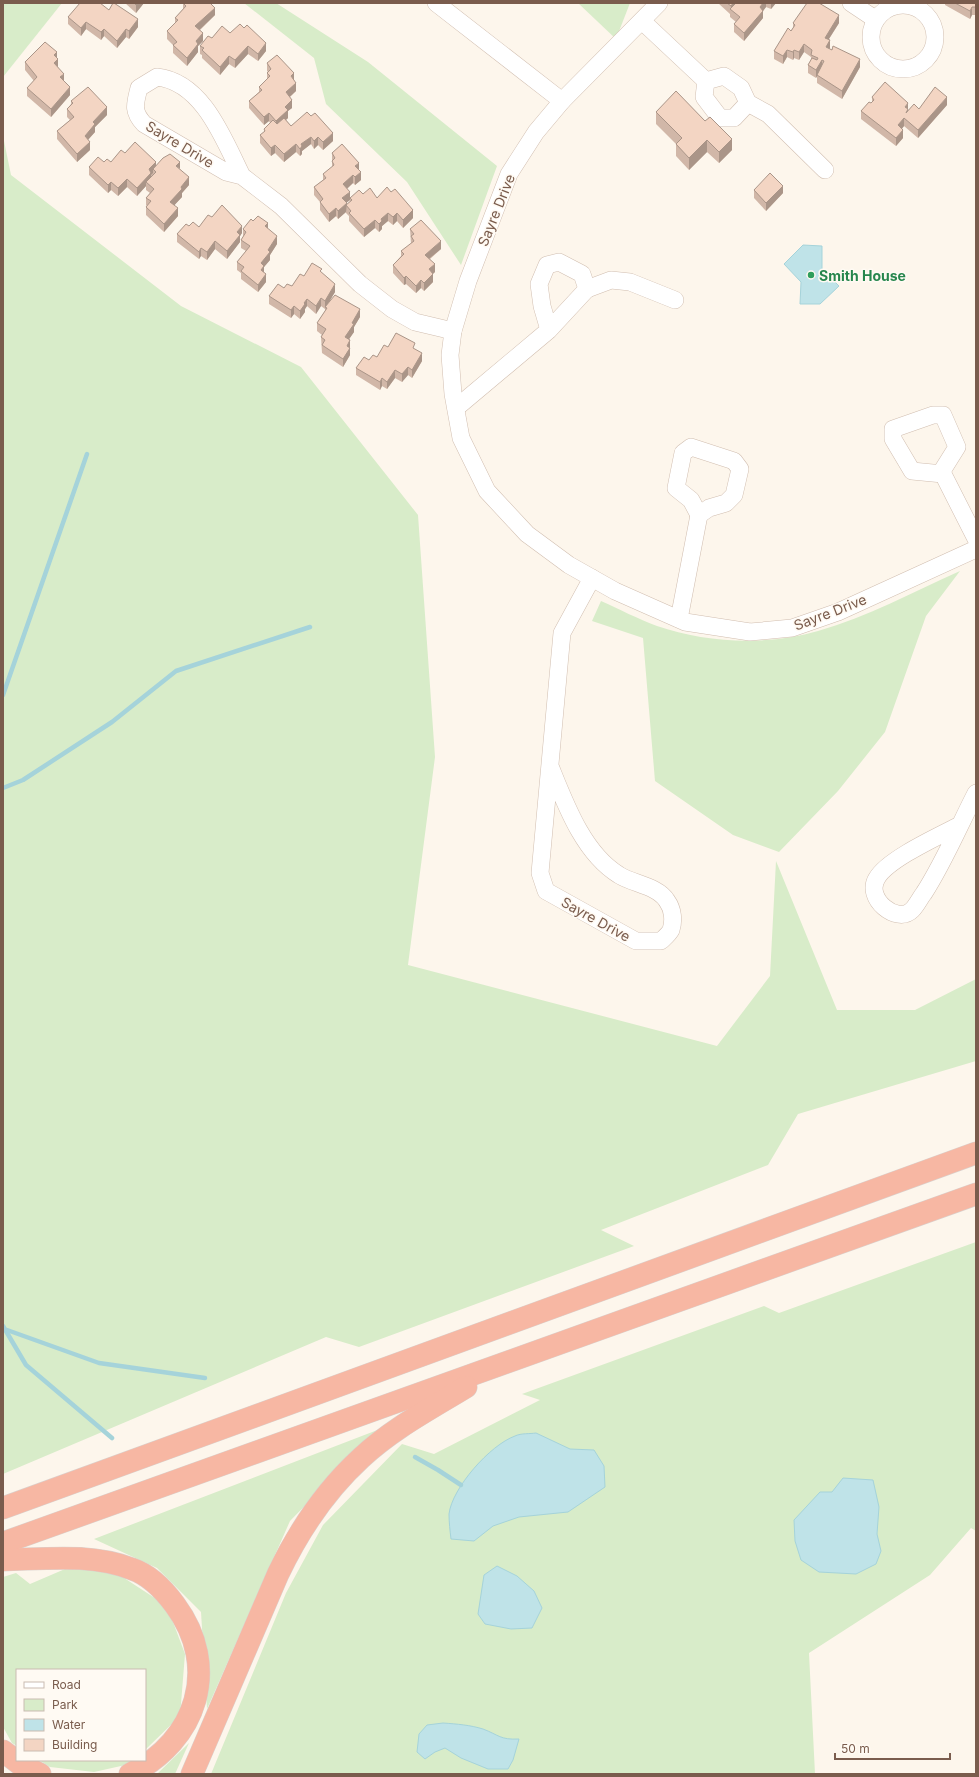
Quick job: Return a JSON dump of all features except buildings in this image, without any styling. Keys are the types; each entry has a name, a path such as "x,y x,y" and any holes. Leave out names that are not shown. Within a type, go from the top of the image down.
{"highway":[{"path":"3,1508 976,1153"},
{"path":"3,1542 976,1194"},
{"path":"192,1774 278,1574 289,1551 315,1509 345,1474 376,1445 412,1420 507,1363"},
{"path":"3,1560 73,1557 132,1569 154,1582 185,1618 193,1636 199,1661 199,1686 189,1718 169,1748 142,1768 130,1774"},
{"path":"3,1751 16,1761"},
{"path":"16,1761 40,1774"}],"street":[{"path":"436,3 562,101"},
{"name":"Sayre Drive","path":"658,3 562,101 536,132 510,174 468,281 452,331 450,355 461,438 486,491 527,534 569,565 616,592 685,622 750,632 792,628 838,612 975,549 943,474"},
{"path":"851,3 875,20"},
{"path":"642,21 706,81"},
{"path":"706,81 724,76 741,88 748,103 768,114 825,170"},
{"name":"Sayre Drive","path":"242,176 213,120 182,85 174,80 157,77 139,88 135,107 137,116 144,124 226,172 242,176 282,206 360,284 392,309 415,322 452,331"},
{"path":"706,81 704,97 720,118 734,118 748,103"},
{"path":"549,330 542,306 539,284 547,265 559,262 582,274 587,289"},
{"path":"456,408 549,330 566,309 587,289 611,280 630,282 675,300"},
{"path":"679,619 699,515"},
{"name":"Sayre Drive","path":"550,766 566,803 594,855 619,875 654,890 667,900 673,912 671,931 660,941 636,941 546,891 540,873 562,633 592,578"},
{"path":"960,825 905,855 881,873 874,887 874,895 881,906 897,914 905,914 911,911 931,881 960,825 976,793"}],"green space":[{"path":"3,3 62,3 3,77"},
{"path":"244,3 276,3 368,62 497,166 461,265 407,182 326,104 314,58"},
{"path":"578,3 630,3 616,39"},
{"path":"3,136 11,175 181,306 301,367 418,515 435,757 408,965 717,1046 770,976 776,861 837,1010 915,1010 976,979 976,1061 798,1114 768,1165 601,1230 634,1246 359,1347 326,1337 3,1474"},
{"path":"960,571 926,616 885,732 838,791 779,852 733,835 655,781 643,638 592,621 601,601 657,626 676,632 716,639 778,639 818,631 854,619"},
{"path":"976,1242 976,1531 971,1528 930,1575 809,1653 815,1774 211,1774 286,1593 323,1525 402,1444 434,1454 540,1400 522,1394 764,1306 779,1313"},
{"path":"380,1429 290,1521 207,1709 201,1612 157,1568 94,1539"},
{"path":"72,1566 118,1574 167,1606 185,1654 180,1716 146,1749 146,1669 16,1669 16,1745 12,1743 3,1727 3,1577 16,1573 30,1584"},
{"path":"189,1743 175,1774 157,1774"},
{"path":"41,1761 133,1761 130,1764 94,1772 50,1767"}],"water":[{"name":"Smith House","path":"803,245 822,246 822,269 839,286 820,304 800,304 801,282 784,264"},
{"path":"536,1433 570,1449 594,1450 604,1466 605,1487 568,1512 519,1517 493,1526 474,1541 451,1539 449,1514 457,1492 465,1480 484,1458 505,1441 517,1435"},
{"path":"843,1478 873,1480 879,1507 877,1534 881,1551 876,1564 856,1574 819,1572 801,1560 795,1541 794,1520 820,1492 832,1492"},
{"path":"497,1566 517,1576 534,1591 542,1608 532,1628 511,1629 485,1624 478,1614 484,1575"},
{"path":"443,1723 458,1724 483,1729 503,1738 519,1739 513,1760 508,1769 488,1769 461,1758 445,1748 435,1752 425,1759 417,1752 419,1734 427,1725"}],"waterway":[{"path":"3,695 87,454"},
{"path":"3,788 23,780 112,722 176,671 310,627"},
{"path":"3,1326 26,1365 112,1438"},
{"path":"7,1330 99,1363 205,1378"},
{"path":"415,1457 461,1485"}],"place":[{"name":"Smith House","path":"811,275"}]}
